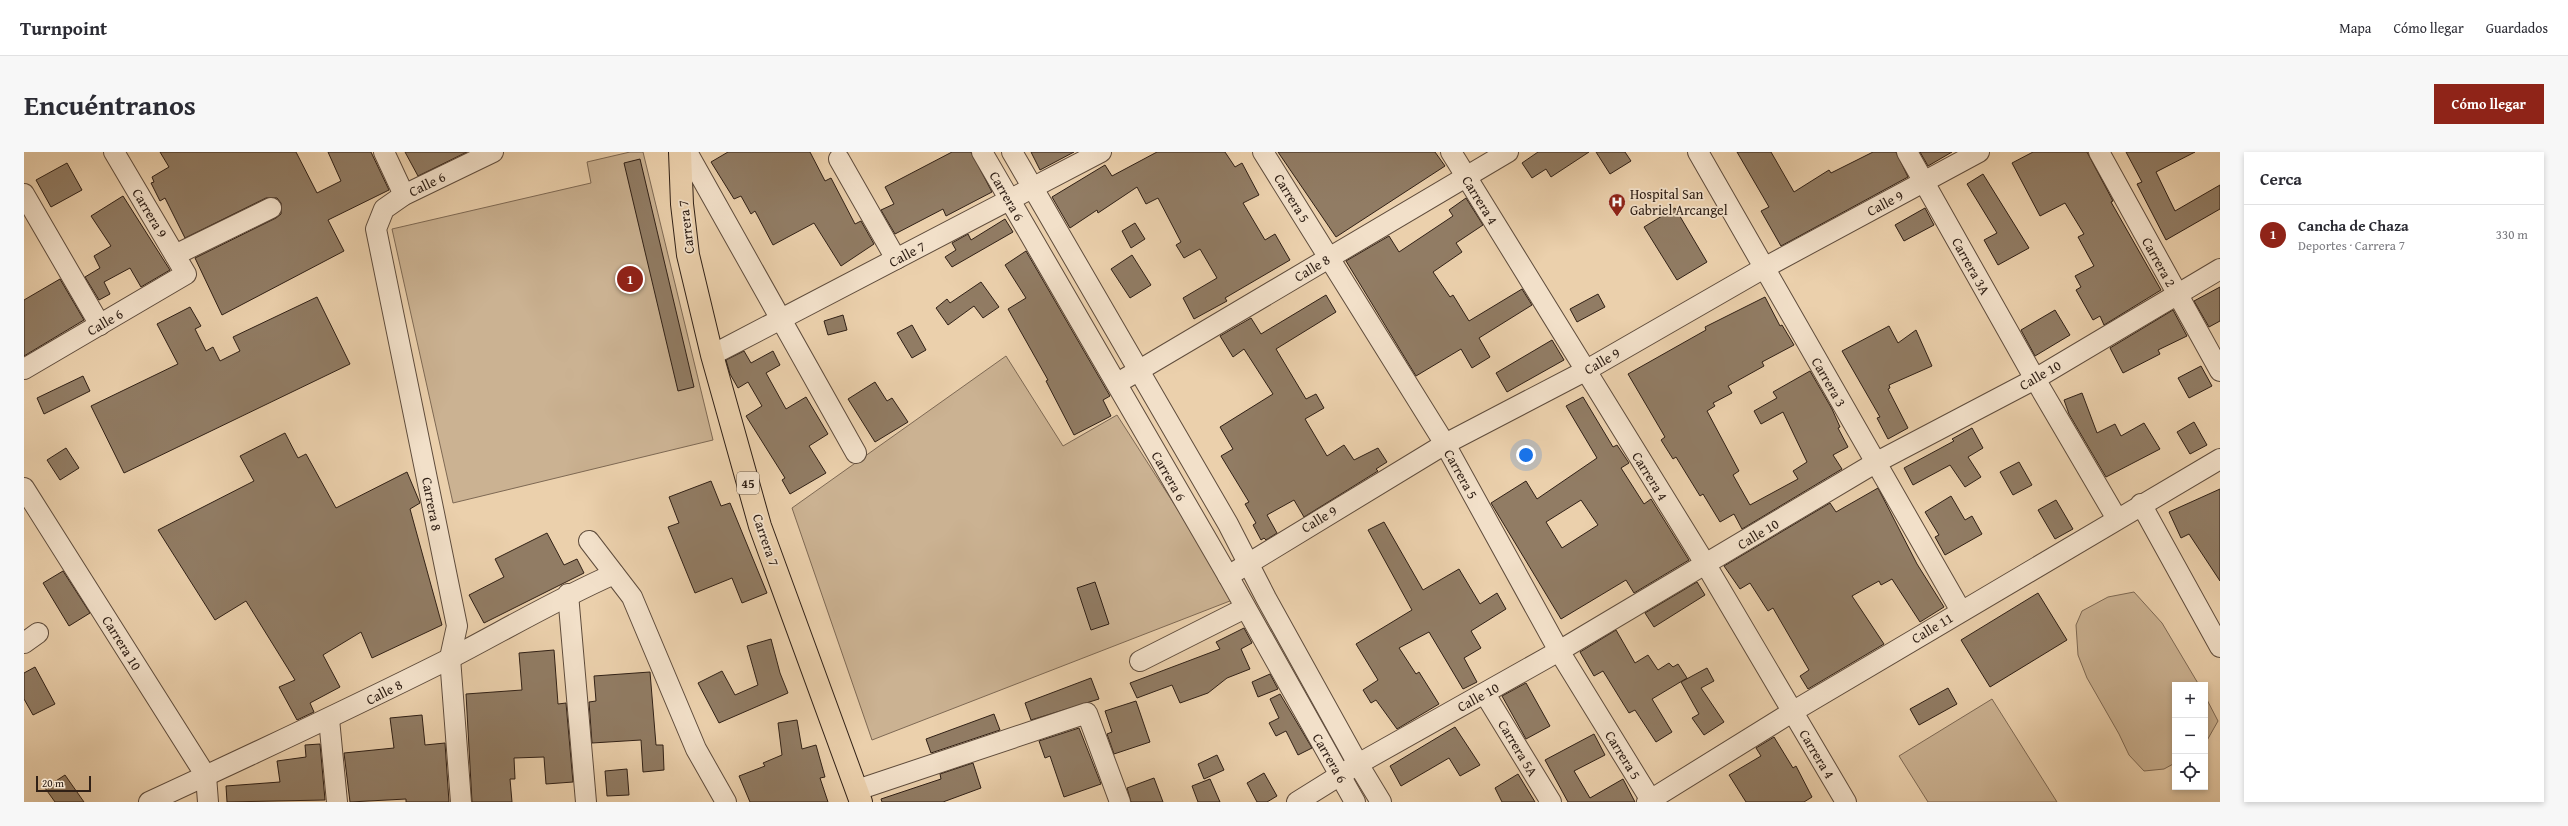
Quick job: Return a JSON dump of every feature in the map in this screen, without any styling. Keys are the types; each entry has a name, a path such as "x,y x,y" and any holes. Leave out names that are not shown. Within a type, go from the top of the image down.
{"main road":[{"name":"Carrera 7","path":"680,152 682,204 688,255 712,355 760,526 859,796"}],"street":[{"name":"Carrera 9","path":"114,152 186,274"},
{"path":"384,152 404,195"},
{"name":"Calle 6","path":"384,209 404,195 493,152"},
{"name":"Carrera 7","path":"687,152 856,452"},
{"name":"Carrera 6","path":"982,152 1228,576 1355,802"},
{"name":"Carrera 6","path":"1012,152 1228,524 1358,764 1381,802"},
{"name":"Calle 7","path":"712,355 1101,152"},
{"name":"Carrera 5","path":"1263,152 1445,444 1559,651 1650,801"},
{"name":"Carrera 4","path":"1451,152 1706,565 1846,802"},
{"name":"Calle 8","path":"1116,384 1508,152"},
{"name":"Carrera 3","path":"1698,152 1875,463 1962,611"},
{"name":"Carrera 3A","path":"1907,152 2034,379 2117,519"},
{"name":"Calle 9","path":"1228,576 1445,444 1585,371 1764,268 1979,152"},
{"name":"Carrera 2","path":"2099,152 2220,371"},
{"path":"839,159 896,259"},
{"path":"24,194 100,325"},
{"path":"175,255 271,208"},
{"name":"Carrera 8","path":"384,209 376,229 457,626 450,658 461,802"},
{"name":"Calle 10","path":"1297,802 1339,775 1485,694 1706,565 1875,463 2034,379 2176,293 2220,269"},
{"name":"Calle 6","path":"24,369 186,274"},
{"name":"Calle 11","path":"1650,801 1792,712 2141,504 2220,459"},
{"name":"Carrera 10","path":"24,488 206,776 208,802"},
{"path":"2141,504 2220,647"},
{"path":"589,541 632,597 696,749 726,802"},
{"name":"Calle 8","path":"149,802 329,719 450,658 568,594 614,574"},
{"path":"568,594 586,802"},
{"path":"1140,661 1245,608"},
{"name":"Carrera 5A","path":"1485,694 1551,802"},
{"path":"859,796 1087,713 1120,802"},
{"path":"329,719 337,802"}],"shaded area":[{"path":"630,152 643,152 713,440 453,503 392,229 591,183 587,162"},
{"path":"1006,356 1063,446 1117,415 1235,599 872,740 792,508"},
{"path":"2134,592 2162,623 2197,682 2172,682 2172,765 2164,769 2144,771 2129,755 2119,734 2087,678 2078,655 2076,625 2082,611 2108,597"},
{"path":"1992,699 2057,802 1928,802 1899,756"},
{"path":"2208,702 2218,721 2208,739"}],"building":[{"path":"160,152 296,152 317,193 341,181 328,152 371,152 389,190 328,220 344,251 222,315 195,258 276,218 281,214 281,203 277,198 266,198 185,238 165,198 160,201 151,183 154,182 152,177 169,167"},
{"path":"405,152 467,152 418,176"},
{"path":"728,152 810,152 825,181 831,178 855,224 861,221 874,244 841,266 814,223 773,245 755,211 751,214 741,196 734,199 711,162"},
{"path":"952,152 971,152 992,192 946,216 943,209 895,234 881,210 894,204 885,187"},
{"path":"1031,152 1074,152 1040,170"},
{"path":"1157,152 1225,152 1235,167 1242,163 1259,195 1243,203 1265,240 1275,234 1290,260 1225,298 1227,301 1194,319 1183,298 1217,278 1200,249 1184,258 1176,245 1181,242 1158,198 1146,204 1137,187 1098,213 1097,210 1070,228 1052,197 1105,165 1112,176"},
{"path":"1278,152 1435,152 1445,166 1336,237"},
{"path":"1538,152 1589,152 1551,177 1546,169 1532,178 1522,163"},
{"path":"1596,152 1625,152 1631,161 1610,174"},
{"path":"1737,152 1771,152 1794,192 1829,170 1831,173 1873,152 1896,152 1908,177 1781,246 1761,211 1769,207"},
{"path":"1920,152 1952,152 1928,166"},
{"path":"2033,152 2087,152 2113,201 2111,202 2161,290 2104,325 2100,316 2093,320 2076,290 2081,287 2075,276 2094,266 2078,237 2084,234 2065,203 2040,216 2012,163"},
{"path":"2126,152 2195,152 2156,172 2175,211 2220,185 2220,209 2166,240 2137,184 2142,182"},
{"path":"640,159 694,387 678,391 624,163"},
{"path":"67,163 82,190 51,207 36,180"},
{"path":"1983,174 2029,248 1998,265 1984,240 1997,233 1967,184"},
{"path":"123,196 170,270 141,287 130,268 104,282 110,294 99,300 85,277 100,268 94,256 111,246 91,216"},
{"path":"1466,198 1483,225 1456,243 1462,252 1433,272 1450,297 1453,295 1469,321 1522,289 1532,305 1479,338 1490,357 1472,368 1461,349 1416,376 1346,261 1389,236 1399,252 1453,216 1449,210"},
{"path":"1675,208 1707,262 1677,280 1644,227"},
{"path":"1925,208 1934,225 1904,241 1895,225"},
{"path":"1005,219 1013,232 952,267 945,257 956,250 952,243 968,234 971,240"},
{"path":"1135,223 1145,239 1131,248 1122,231"},
{"path":"1026,251 1110,396 1103,400 1111,416 1074,435 1046,381 1048,380 1008,309 1026,298 1005,265"},
{"path":"1132,255 1151,285 1130,298 1111,269"},
{"path":"60,279 84,320 24,356 24,300"},
{"path":"981,282 999,307 983,318 974,306 948,325 936,308 947,299 950,303"},
{"path":"2220,287 2220,321 2209,327 2194,301"},
{"path":"1598,294 1605,307 1577,322 1570,309"},
{"path":"1326,295 1336,312 1276,349 1306,399 1316,394 1324,408 1305,419 1327,456 1344,445 1354,460 1378,448 1387,462 1376,469 1378,471 1304,517 1294,500 1267,515 1277,533 1266,540 1264,538 1261,540 1253,525 1256,523 1245,504 1249,502 1221,456 1233,449 1220,427 1273,394 1244,349 1233,357 1220,336 1251,318 1261,334"},
{"path":"317,297 350,364 124,473 91,406 178,364 157,324 190,307 201,326 195,329 206,351 213,347 220,361 240,351 233,337"},
{"path":"1765,297 1780,326 1782,325 1794,345 1762,362 1764,366 1728,386 1732,393 1713,403 1715,406 1707,411 1739,471 1733,475 1750,505 1798,479 1793,471 1807,462 1783,412 1761,424 1754,411 1777,398 1773,392 1810,371 1832,409 1840,427 1838,428 1848,447 1833,455 1842,469 1742,529 1734,514 1720,522 1703,494 1700,496 1676,457 1673,459 1661,440 1665,437 1628,374 1706,330 1705,327"},
{"path":"2055,310 2070,335 2035,356 2021,330"},
{"path":"2173,310 2187,336 2158,350 2160,354 2123,373 2110,348"},
{"path":"843,315 847,330 828,335 824,321"},
{"path":"912,325 926,350 912,358 897,333"},
{"path":"1889,326 1898,343 1916,330 1932,366 1889,385 1890,388 1888,389 1908,428 1888,439 1877,418 1880,417 1842,351"},
{"path":"1552,340 1564,360 1507,392 1496,373"},
{"path":"744,351 751,363 773,351 780,365 766,373 786,409 806,397 828,434 809,446 826,473 790,494 782,480 785,478 746,416 762,406 748,382 738,388 730,374 726,360"},
{"path":"2201,366 2212,386 2189,398 2178,378"},
{"path":"83,376 90,391 44,414 37,398"},
{"path":"875,382 887,401 892,398 908,422 875,442 848,399"},
{"path":"2082,393 2097,433 2115,424 2121,436 2144,423 2160,449 2106,477 2069,414 2064,400"},
{"path":"1583,397 1613,447 1617,445 1629,463 1621,468 1644,504 1651,499 1689,560 1634,593 1626,580 1561,619 1491,503 1526,481 1537,499 1597,458 1566,406","holes":["1581,500 1598,525 1562,548 1546,522"]},
{"path":"2194,422 2207,445 2190,454 2177,432"},
{"path":"1972,428 1983,448 1968,457 1981,477 1965,487 1950,465 1913,485 1904,468 1954,441 1952,439"},
{"path":"285,433 298,458 306,454 336,508 407,472 420,503 410,509 442,625 372,658 361,632 323,655 340,687 310,703 314,712 297,720 279,687 295,680 246,601 215,620 158,530 254,481 240,456"},
{"path":"66,448 79,468 60,480 47,460"},
{"path":"2019,462 2032,485 2013,495 2000,472"},
{"path":"711,481 721,506 730,503 767,593 742,603 732,578 695,593 668,527 679,523 669,497"},
{"path":"1878,488 1917,564 1944,607 1920,622 1892,579 1881,585 1879,581 1852,596 1884,644 1808,689 1800,676 1809,670 1773,608 1768,611 1750,583 1740,589 1724,566 1830,503 1836,512"},
{"path":"2220,489 2220,581 2189,534 2181,538 2169,512"},
{"path":"1951,496 1965,520 1972,516 1982,534 1945,555 1935,537 1939,535 1925,512"},
{"path":"2056,500 2073,529 2055,539 2038,510"},
{"path":"1384,522 1423,590 1459,569 1480,604 1497,593 1506,609 1471,631 1481,648 1464,658 1477,682 1463,689 1429,632 1399,648 1416,674 1419,672 1439,704 1397,729 1376,700 1371,703 1363,690 1378,680 1356,644 1412,610 1368,530"},
{"path":"547,533 564,565 577,559 584,573 484,623 469,595 504,577 495,559"},
{"path":"63,571 90,613 69,626 43,583"},
{"path":"1095,582 1109,624 1091,630 1077,588"},
{"path":"1697,582 1705,595 1654,627 1645,613"},
{"path":"2038,593 2067,640 1990,687 1961,640"},
{"path":"1244,628 1252,643 1241,649 1250,669 1227,678 1208,693 1180,703 1172,685 1137,698 1130,683 1220,649 1216,642"},
{"path":"1616,630 1635,663 1648,655 1658,670 1669,663 1673,667 1678,664 1687,678 1652,699 1672,732 1656,742 1635,710 1629,713 1603,671 1594,676 1580,652"},
{"path":"771,639 780,673 788,693 719,723 698,683 722,671 735,695 758,685 747,646"},
{"path":"554,650 558,704 566,703 573,782 546,784 544,757 514,758 515,779 510,779 512,802 472,802 466,694 522,690 519,653"},
{"path":"35,667 55,704 33,715 24,699 24,673"},
{"path":"1707,668 1714,681 1701,688 1724,722 1704,735 1692,718 1699,714 1681,682"},
{"path":"650,672 656,745 663,745 664,770 643,772 641,740 592,743 589,702 596,701 594,676"},
{"path":"1270,674 1278,689 1258,697 1252,682"},
{"path":"1091,678 1099,699 1031,720 1025,703"},
{"path":"1526,683 1550,726 1526,739 1502,696"},
{"path":"1948,688 1957,704 1919,725 1910,709"},
{"path":"1280,694 1312,748 1298,755 1286,731 1276,736 1269,723 1279,718 1270,699"},
{"path":"1136,701 1150,742 1114,754 1107,734 1112,732 1105,711"},
{"path":"994,714 1000,730 931,753 926,739"},
{"path":"422,715 425,745 445,743 449,802 406,802 406,799 350,802 344,753 394,748 390,718"},
{"path":"797,720 802,749 816,745 825,777 820,778 828,802 750,802 739,776 765,766 763,763 782,755 778,723"},
{"path":"1455,727 1480,765 1460,776 1449,758 1401,786 1390,766"},
{"path":"1079,728 1101,784 1064,797 1050,756 1045,758 1039,741"},
{"path":"1594,734 1605,755 1574,771 1590,798 1623,779 1635,802 1568,802 1545,760"},
{"path":"1774,737 1793,768 1796,766 1812,797 1804,802 1746,802 1729,775 1761,756 1756,748"},
{"path":"320,744 325,800 227,802 226,786 280,782 277,761 306,757 305,745"},
{"path":"1217,755 1224,770 1204,779 1198,764"},
{"path":"973,763 981,788 943,802 882,802 881,799 941,779 940,774"},
{"path":"627,769 629,795 607,796 605,771"},
{"path":"1264,773 1277,796 1267,802 1257,802 1247,783"},
{"path":"1518,774 1535,802 1502,802 1495,788"},
{"path":"65,775 84,802 55,802 45,788"},
{"path":"1154,778 1163,802 1131,802 1127,788"},
{"path":"1210,779 1220,802 1198,802 1192,786"}],"place":[{"name":"Hospital San Gabriel Arcangel","path":"1617,217"},
{"name":"Cancha de Chaza","path":"630,279"}]}
